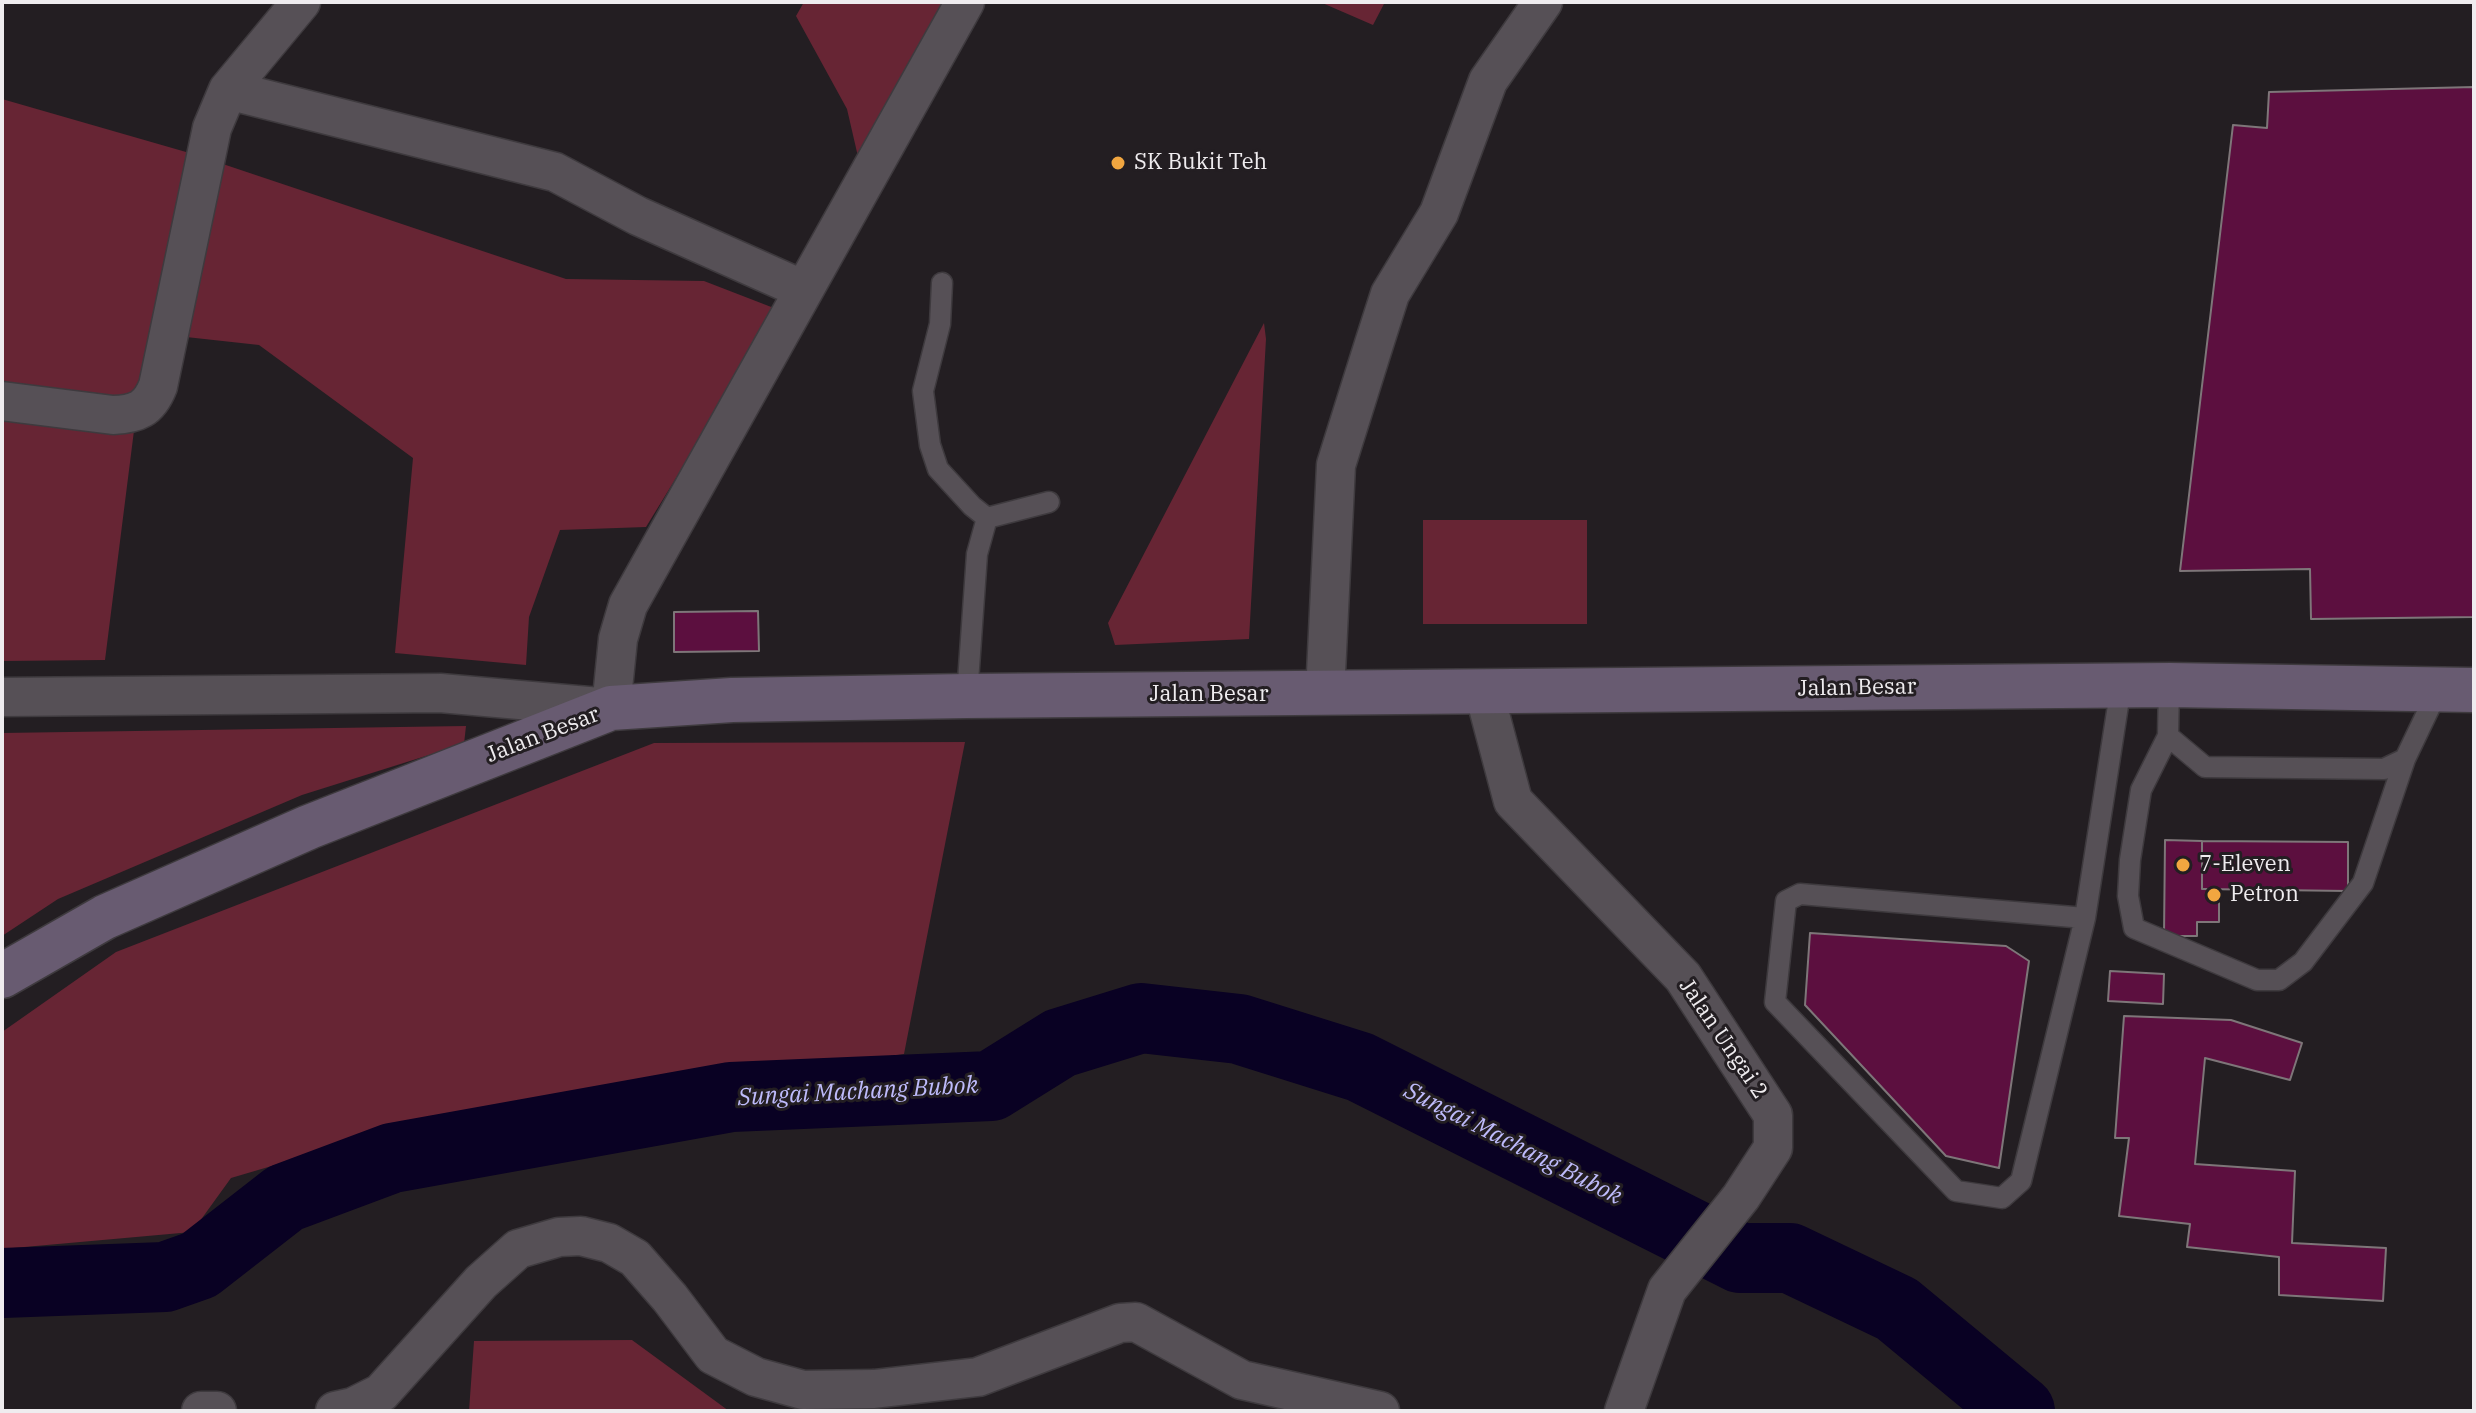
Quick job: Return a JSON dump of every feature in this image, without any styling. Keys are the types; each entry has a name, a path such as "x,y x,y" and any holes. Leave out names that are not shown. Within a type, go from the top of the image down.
{"main road":[{"name":"Jalan Besar","path":"2,976 105,917 280,839 611,708 732,700 967,696 2169,685 2456,690"}],"street":[{"path":"2,401 113,415 130,414 146,408 158,386 212,128 228,90 301,2"},
{"path":"2,697 440,693 611,708 618,639 628,605 965,2"},
{"path":"1325,694 1336,465 1369,359 1390,294 1439,213 1488,81 1543,2"},
{"path":"228,90 555,172 638,216 804,290"},
{"name":"Jalan Ungai 2","path":"1484,692 1513,801 1683,977 1773,1115 1773,1148 1741,1197 1667,1290 1624,1411"},
{"path":"335,1411 353,1407 381,1393 481,1282 518,1249 559,1237 581,1236 609,1243 635,1258 713,1355 777,1385 803,1390 874,1389 978,1377 1120,1323 1136,1322 1242,1380 1380,1411"},
{"path":"201,1411 217,1411"}],"lane":[{"path":"942,283 940,324 923,391 930,445 938,469 987,518"},
{"path":"987,518 1049,502"},
{"path":"967,696 977,554 987,518"},
{"path":"2169,685 2168,736 2141,790 2129,872 2128,896 2134,928 2257,980 2279,980 2303,962 2363,883 2405,759 2456,690"},
{"path":"2085,918 1800,894 1786,901 1775,1002 1956,1191 2002,1198 2021,1181 2085,918 2121,686"},
{"path":"2168,736 2205,767 2384,769 2405,759"}],"shaded area":[{"path":"804,2 945,2 859,161 847,109 796,16"},
{"path":"1320,2 1385,2 1373,25"},
{"path":"2,99 193,154 566,279 704,281 779,310 646,527 560,530 529,617 526,665 395,653 413,458 259,345 177,336 138,399 105,660 2,661"},
{"path":"1264,323 1266,339 1249,639 1115,645 1108,623"},
{"path":"1423,520 1587,520 1587,624 1423,624"},
{"path":"466,726 464,744 302,795 58,899 2,936 2,733"},
{"path":"965,742 904,1054 397,1129 231,1178 192,1232 2,1249 2,1032 116,952 654,743"},
{"path":"632,1340 729,1411 469,1411 474,1341"}],"building":[{"path":"2474,87 2474,617 2311,619 2310,569 2180,571 2233,125 2267,128 2269,92"},
{"path":"758,611 759,651 674,652 674,612"},
{"name":"7-Eleven","path":"2165,840 2202,841 2202,889 2219,889 2219,922 2197,922 2197,936 2164,936"},
{"path":"2202,841 2348,842 2348,891 2202,889"},
{"path":"1810,933 2006,946 2029,961 1999,1168 1946,1156 1805,1005"},
{"path":"2110,971 2164,974 2163,1004 2108,1001"},
{"path":"2124,1016 2231,1020 2302,1043 2290,1080 2205,1058 2195,1164 2295,1171 2292,1243 2386,1248 2383,1301 2279,1295 2279,1257 2187,1247 2190,1224 2119,1216 2129,1138 2115,1138"}],"waterway":[{"name":"Sungai Machang Bubok","path":"2,1283 165,1277 199,1265 285,1198 392,1158 731,1097 991,1086 1060,1043 1141,1018 1239,1029 1360,1067 1740,1258 1790,1258 1897,1309 2020,1411"}],"place":[{"name":"SK Bukit Teh","path":"1118,163"},
{"name":"7-Eleven","path":"2183,865"},
{"name":"Petron","path":"2214,895"}]}
